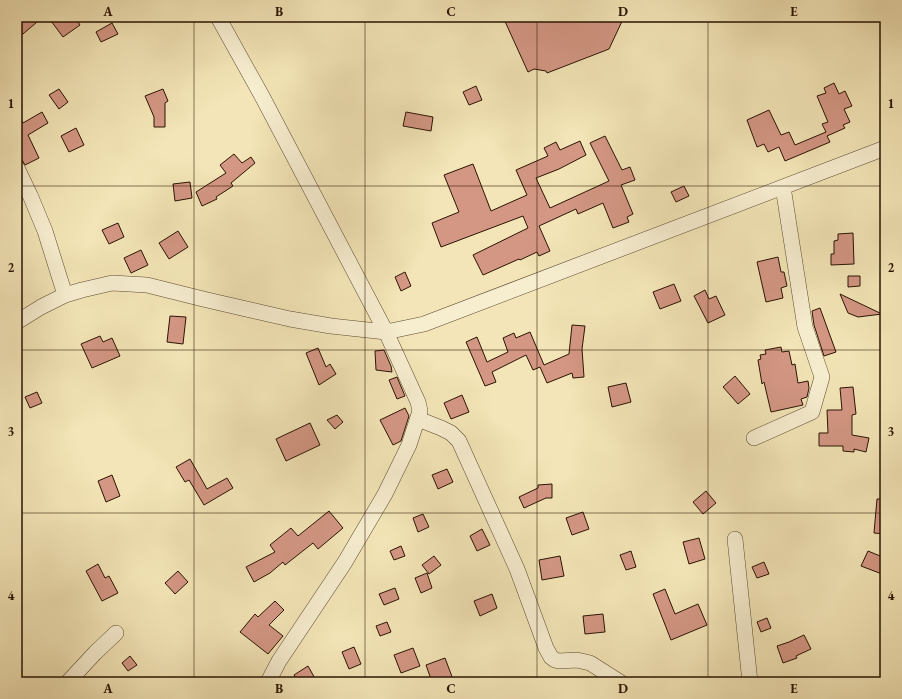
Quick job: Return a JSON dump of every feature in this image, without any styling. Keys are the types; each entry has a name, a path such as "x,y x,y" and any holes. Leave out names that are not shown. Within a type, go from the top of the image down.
{"street":[{"path":"218,17 267,105 386,332 418,402 420,411 410,446 385,494 345,562 279,661 268,682"},
{"path":"17,322 41,306 65,295 112,283 147,285 290,319 331,326 386,332 424,324 885,148"},
{"path":"17,168 45,231 65,295"},
{"path":"754,438 812,412 822,377 805,327 783,187"},
{"path":"418,419 442,428 451,433 459,441 517,569 546,648 551,657 559,661 577,660 590,663 620,682"},
{"path":"735,539 750,682"},
{"path":"68,682 116,633"}],"building":[{"path":"17,17 43,17 17,39"},
{"path":"48,17 75,17 80,25 63,37"},
{"path":"503,17 624,17 609,49 547,73 546,71 534,69 528,72"},
{"path":"112,23 118,34 101,42 96,32"},
{"path":"834,83 839,94 845,91 852,106 844,109 850,122 843,125 845,128 827,136 830,142 785,161 779,147 768,152 764,144 757,147 747,120 769,110 781,135 789,132 795,145 826,132 822,124 828,122 817,96 826,93 824,88"},
{"path":"476,86 482,100 469,105 463,92"},
{"path":"59,89 68,102 59,109 49,95"},
{"path":"163,89 168,101 165,103 165,127 154,127 154,117 145,96"},
{"path":"17,111 23,123 42,112 48,123 28,135 39,158 25,165 22,160 17,159"},
{"path":"406,112 433,117 431,131 403,126"},
{"path":"76,128 84,145 69,152 61,136"},
{"path":"605,136 622,170 630,167 635,180 621,185 633,214 627,217 629,222 613,228 603,203 578,214 576,209 539,226 550,251 539,256 537,252 483,275 473,255 528,228 523,216 441,247 432,223 459,212 444,175 473,164 491,211 527,195 516,170 548,156 544,148 556,142 560,150 580,141 586,155 559,169 536,178 550,208 609,181 590,143"},
{"path":"234,154 242,163 251,157 255,163 231,183 233,186 216,197 217,199 202,206 196,192 226,173 220,165"},
{"path":"190,182 192,198 175,201 173,184"},
{"path":"684,186 689,196 676,202 671,192"},
{"path":"118,223 124,237 109,244 102,230"},
{"path":"178,231 188,247 169,259 159,243"},
{"path":"853,233 854,264 831,265 831,254 834,254 834,241 838,240 838,234"},
{"path":"141,250 148,265 131,273 124,258"},
{"path":"778,257 781,272 784,272 787,286 781,288 783,298 766,302 757,262"},
{"path":"405,272 411,286 401,291 395,277"},
{"path":"848,276 860,276 860,286 848,287"},
{"path":"674,284 681,301 660,309 653,292"},
{"path":"705,290 709,299 716,296 725,315 708,323 694,296"},
{"path":"840,294 882,314 858,317 848,313"},
{"path":"820,308 836,352 824,356 814,325 812,311"},
{"path":"170,316 186,317 183,344 167,342"},
{"path":"572,325 585,326 582,349 584,377 573,378 572,373 547,383 540,367 533,370 526,355 492,372 496,382 485,386 466,342 477,337 487,362 508,352 503,338 514,333 516,338 530,332 544,365 569,354"},
{"path":"100,336 103,342 112,338 120,356 92,368 81,344"},
{"path":"781,347 782,352 789,351 792,365 795,364 798,383 808,381 809,388 807,397 801,399 803,405 771,412 764,382 762,384 758,360 761,359 760,355 766,354 765,350"},
{"path":"318,348 326,367 330,364 336,374 319,385 306,353"},
{"path":"384,350 392,372 376,370 375,351"},
{"path":"735,376 750,394 738,404 723,387"},
{"path":"397,377 405,396 397,399 389,380"},
{"path":"626,383 631,402 612,407 608,387"},
{"path":"853,387 856,414 852,415 852,435 869,438 866,452 854,449 854,452 843,451 843,446 819,446 819,433 828,433 827,410 842,410 840,388"},
{"path":"37,392 42,403 30,408 25,397"},
{"path":"462,395 469,412 451,419 444,403"},
{"path":"405,408 409,416 401,441 393,445 380,420"},
{"path":"337,415 343,422 335,429 327,420"},
{"path":"310,423 320,445 286,461 276,439"},
{"path":"190,459 207,489 227,478 233,488 204,505 189,480 185,482 176,467"},
{"path":"447,469 453,482 438,489 432,475"},
{"path":"112,475 120,496 106,502 98,481"},
{"path":"552,484 552,498 546,498 524,508 519,497 538,488 538,485"},
{"path":"706,491 716,503 703,514 693,502"},
{"path":"877,499 885,499 885,534 874,533"},
{"path":"329,511 343,528 318,549 313,543 285,565 283,562 270,573 254,582 246,567 275,552 270,545 291,528 298,536"},
{"path":"583,512 589,529 572,535 566,518"},
{"path":"423,514 429,527 418,532 413,518"},
{"path":"482,529 490,545 477,551 470,536"},
{"path":"699,538 705,559 689,564 683,542"},
{"path":"401,546 405,556 394,560 390,551"},
{"path":"631,551 636,567 626,570 620,555"},
{"path":"868,551 885,558 885,568 882,574 861,566"},
{"path":"434,556 441,565 429,574 422,565"},
{"path":"560,556 564,576 542,580 539,560"},
{"path":"764,562 769,574 757,578 752,567"},
{"path":"98,564 105,578 109,576 118,593 102,601 86,571"},
{"path":"178,571 188,582 175,594 165,583"},
{"path":"427,573 432,588 421,593 415,578"},
{"path":"395,588 399,599 384,605 379,594"},
{"path":"665,589 675,614 698,604 707,625 671,640 653,594"},
{"path":"492,594 497,608 480,616 474,601"},
{"path":"275,601 284,610 269,625 283,636 268,654 240,632 255,614 258,617"},
{"path":"603,614 605,632 585,634 583,616"},
{"path":"767,618 771,628 761,632 757,622"},
{"path":"387,622 391,632 380,636 376,626"},
{"path":"804,635 811,649 796,656 797,658 783,663 777,646"},
{"path":"354,647 361,664 349,669 342,652"},
{"path":"413,648 420,666 401,673 394,655"},
{"path":"130,656 137,665 128,671 122,663"},
{"path":"445,658 454,682 432,682 426,665"},
{"path":"308,666 317,682 298,682 294,675"}]}
